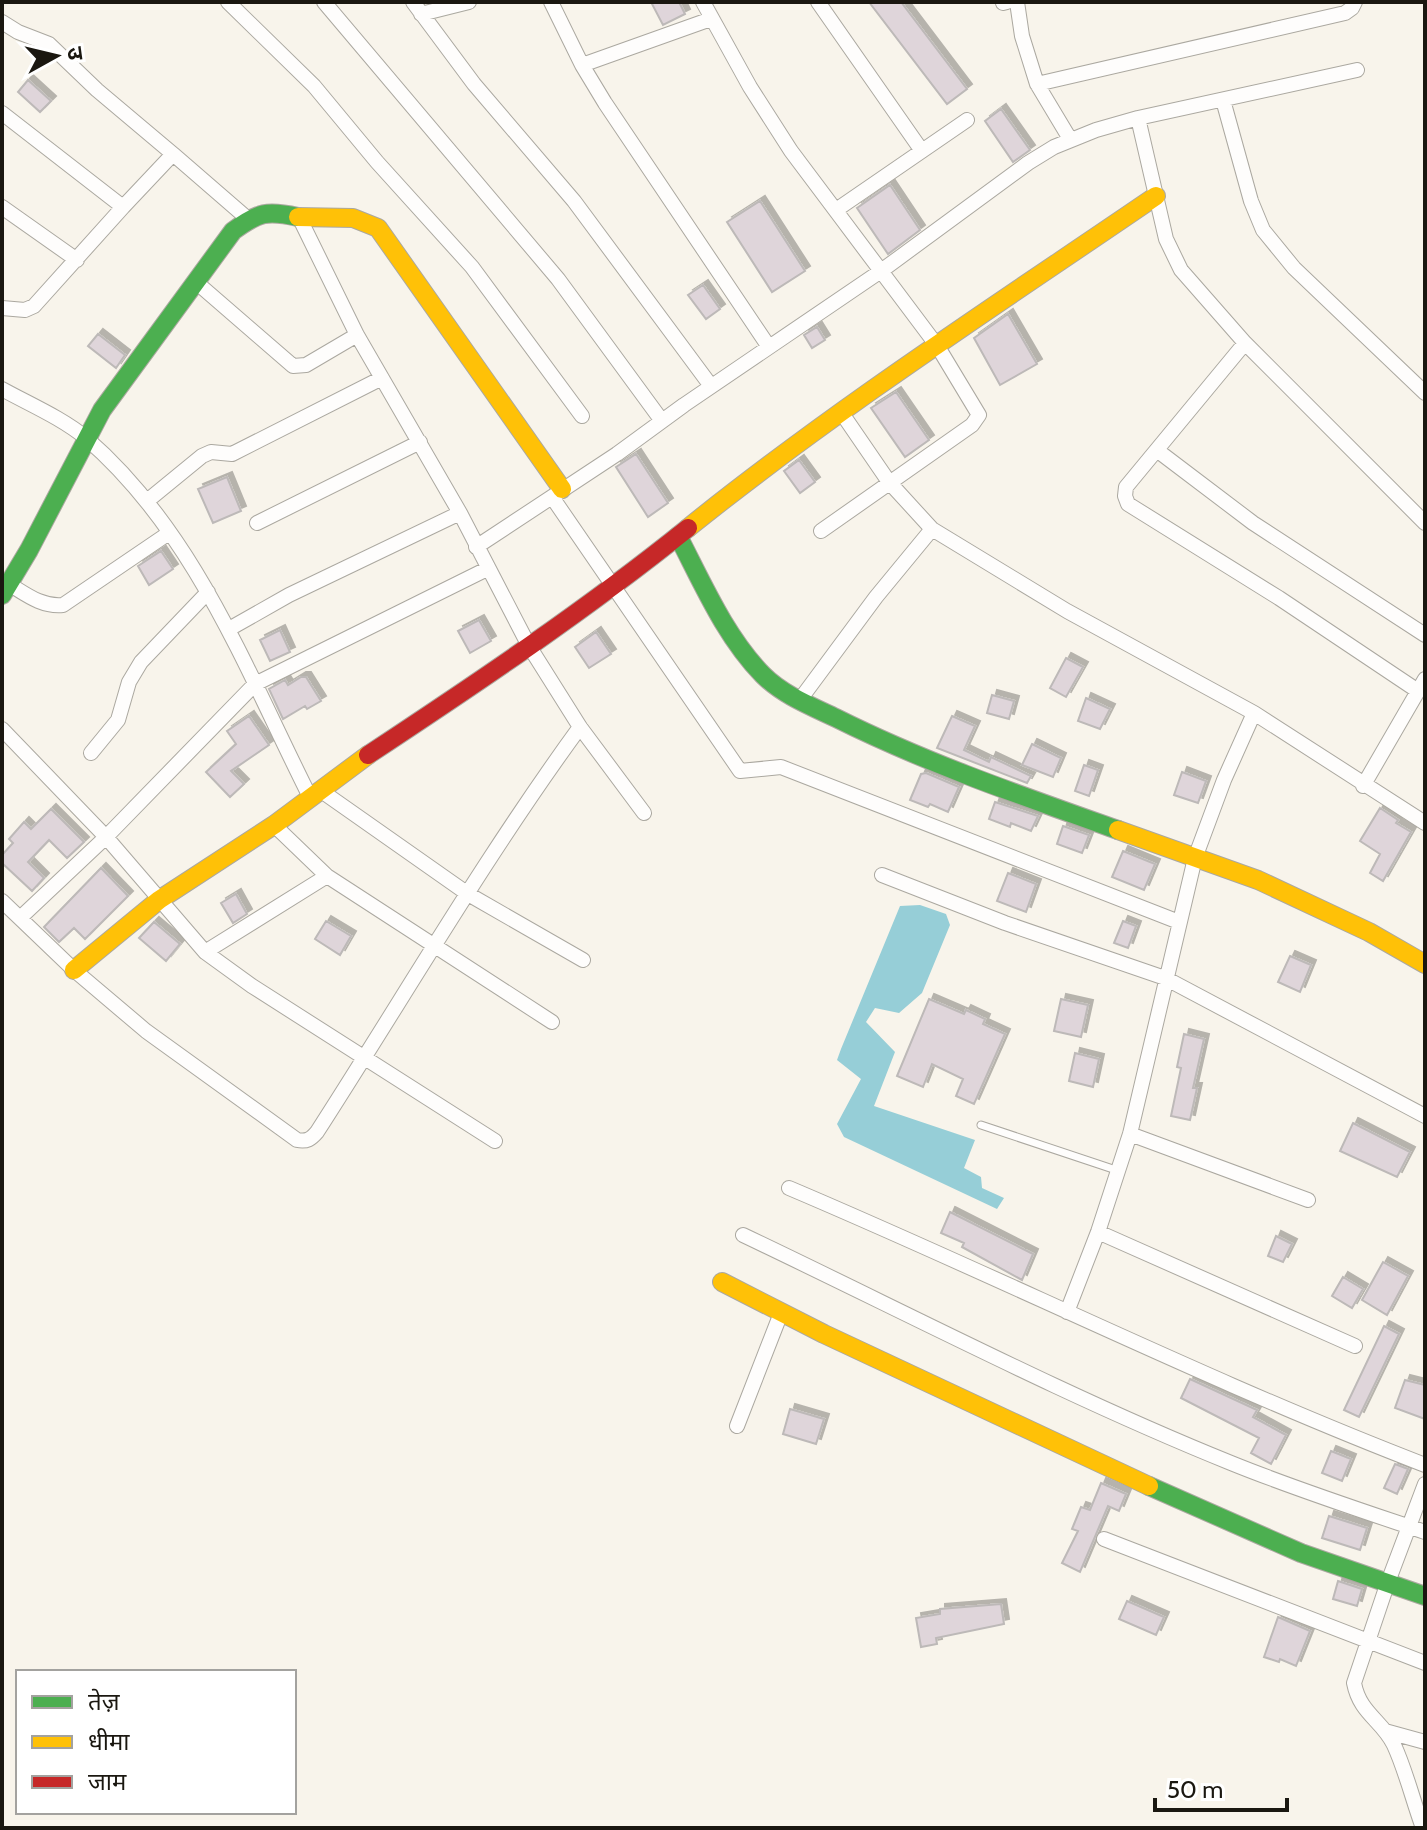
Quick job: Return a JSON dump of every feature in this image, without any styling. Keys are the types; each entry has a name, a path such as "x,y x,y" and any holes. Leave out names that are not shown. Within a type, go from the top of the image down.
{"street":[{"path":"228,2 314,86 377,162 472,267 582,416"},
{"path":"324,2 558,279 662,421"},
{"path":"417,8 469,2"},
{"path":"551,2 582,65 769,347"},
{"path":"703,2 766,113 938,347 979,415 972,425 821,531"},
{"path":"818,2 922,151"},
{"path":"1009,2 1037,84 1070,139"},
{"path":"1037,84 1345,13 1355,2"},
{"path":"417,8 474,84 574,201 711,386"},
{"path":"582,65 711,19"},
{"path":"2,22 49,44 97,90 248,219"},
{"path":"476,547 617,454 881,271 1028,163 1070,139 1138,118 1357,70"},
{"path":"1223,100 1251,201 1263,230 1294,268 1425,393"},
{"path":"2,113 123,207"},
{"path":"1138,118 1166,239 1181,270 1245,343 1425,523"},
{"path":"836,210 967,120"},
{"path":"2,308 25,310 34,306 173,154"},
{"path":"74,970 159,900 274,825 613,586 841,412 1156,196"},
{"path":"2,207 77,260"},
{"path":"169,533 63,605 51,606 6,590 40,532 85,437 102,410 233,231 248,219 264,213 353,218 378,228 557,493 613,586 740,771 781,767 1179,922"},
{"path":"299,217 357,335 460,513 529,646 580,727 644,813"},
{"path":"196,282 288,364 296,367 306,365 357,335"},
{"path":"1245,343 1126,487 1128,504 1421,685 1363,786"},
{"path":"147,501 202,456 211,452 232,454 382,378"},
{"path":"2,389 85,437 147,501 208,592 315,794 468,894 583,960"},
{"path":"841,412 889,482 932,529 1067,611 1254,713 1363,786 1425,823"},
{"path":"257,523 420,442"},
{"path":"1158,451 1253,523 1425,635"},
{"path":"229,629 289,595 460,513"},
{"path":"799,701 876,597 932,529"},
{"path":"678,536 720,613 754,664 768,681 799,701 985,783 1258,880 1369,932 1425,964"},
{"path":"20,918 106,837 255,684 487,569"},
{"path":"91,753 118,720 129,682 141,662 208,592"},
{"path":"1067,1312 1098,1232 1130,1134 1195,858 1224,780 1254,713"},
{"path":"2,901 74,970 146,1031 297,1140 311,1139 433,946 580,727"},
{"path":"2,729 106,837 205,952 252,986 495,1141"},
{"path":"274,825 327,876 552,1022"},
{"path":"882,875 1005,923 1165,978 1425,1116"},
{"path":"205,952 327,876"},
{"path":"1130,1134 1308,1200"},
{"path":"789,1188 883,1227 1281,1408 1425,1465"},
{"path":"1098,1232 1355,1346"},
{"path":"743,1235 1041,1378 1228,1462 1425,1532"},
{"path":"722,1282 781,1313 1222,1520 1301,1553 1425,1596"},
{"path":"737,1426 781,1313"},
{"path":"1423,1828 1394,1746 1385,1731 1363,1709 1354,1683 1425,1484"},
{"path":"1104,1539 1425,1663"},
{"path":"1385,1731 1425,1742"}],"lane":[{"path":"981,1125 1119,1171"}],"water":[{"path":"920,905 946,914 950,925 922,993 899,1013 875,1008 866,1022 895,1052 874,1106 975,1140 964,1168 981,1177 982,1188 1004,1198 997,1209 844,1137 837,1124 861,1079 837,1060 841,1049 900,906"}],"building":[{"path":"651,2 679,2 685,14 663,25"},
{"path":"869,2 901,2 967,89 947,104"},
{"path":"28,80 51,101 40,112 18,92"},
{"path":"1001,109 1030,150 1013,162 985,121"},
{"path":"890,185 920,230 888,254 857,208"},
{"path":"760,201 805,271 772,292 727,222"},
{"path":"703,285 720,309 706,319 688,295"},
{"path":"1008,314 1037,364 1000,385 974,338"},
{"path":"817,327 825,340 812,348 804,335"},
{"path":"98,334 125,355 116,368 88,346"},
{"path":"896,392 929,440 905,457 871,408"},
{"path":"636,454 668,503 648,517 616,467"},
{"path":"799,460 815,482 800,493 784,471"},
{"path":"227,477 241,511 213,523 198,489"},
{"path":"161,551 173,569 149,585 138,566"},
{"path":"479,620 491,641 470,653 458,631"},
{"path":"280,630 290,652 270,661 260,640"},
{"path":"596,632 611,654 589,668 575,647"},
{"path":"1066,658 1083,667 1066,697 1050,688"},
{"path":"306,677 321,701 283,719 269,689 285,680 288,685"},
{"path":"992,695 1014,701 1009,719 987,713"},
{"path":"1086,698 1110,709 1100,729 1078,721"},
{"path":"249,716 269,745 231,771 244,784 230,797 206,772 236,744 227,731"},
{"path":"952,716 975,726 964,750 989,762 991,757 1031,776 1027,783 937,748"},
{"path":"1032,744 1061,758 1053,777 1022,765"},
{"path":"1084,765 1098,770 1089,796 1075,791"},
{"path":"1182,772 1206,781 1198,803 1174,795"},
{"path":"926,773 959,787 948,812 910,800 921,774"},
{"path":"995,802 1038,816 1031,831 989,819"},
{"path":"1380,808 1411,832 1383,881 1370,873 1380,854 1360,841"},
{"path":"51,809 84,842 67,858 49,840 28,862 44,878 32,891 2,863 2,855 13,843 9,839 24,822 31,829"},
{"path":"1063,826 1089,835 1082,853 1057,844"},
{"path":"1123,851 1155,864 1144,890 1112,877"},
{"path":"101,868 128,896 85,939 74,928 59,942 44,927"},
{"path":"1008,873 1036,884 1026,912 997,901"},
{"path":"236,894 247,914 233,923 221,903"},
{"path":"326,921 351,936 340,955 315,939"},
{"path":"1123,921 1136,926 1128,948 1114,943"},
{"path":"154,922 180,944 166,961 139,938"},
{"path":"1290,956 1311,965 1300,992 1278,982"},
{"path":"929,999 964,1014 966,1010 985,1019 983,1024 1005,1034 974,1104 956,1096 963,1079 932,1064 923,1087 897,1076"},
{"path":"1061,999 1088,1005 1081,1037 1054,1031"},
{"path":"1184,1034 1204,1039 1193,1088 1197,1088 1190,1120 1171,1116"},
{"path":"1075,1053 1099,1059 1093,1087 1069,1081"},
{"path":"1353,1123 1410,1152 1397,1177 1340,1151"},
{"path":"950,1212 1033,1254 1022,1280 962,1247 964,1243 941,1233"},
{"path":"1276,1236 1292,1244 1283,1262 1268,1256"},
{"path":"1383,1262 1408,1276 1387,1315 1362,1300"},
{"path":"1343,1277 1363,1289 1352,1308 1332,1296"},
{"path":"1384,1326 1399,1334 1359,1417 1344,1410"},
{"path":"1190,1379 1257,1410 1253,1417 1286,1435 1271,1464 1251,1453 1259,1438 1181,1398"},
{"path":"1405,1380 1425,1385 1425,1419 1395,1408"},
{"path":"790,1409 824,1419 816,1444 783,1434"},
{"path":"1331,1451 1351,1459 1342,1481 1322,1473"},
{"path":"1395,1464 1408,1469 1397,1494 1384,1488"},
{"path":"1101,1483 1126,1494 1119,1511 1108,1506 1080,1572 1062,1563 1078,1531 1072,1529 1081,1507 1090,1510"},
{"path":"1329,1516 1367,1528 1360,1550 1322,1538"},
{"path":"1338,1581 1362,1589 1357,1606 1333,1599"},
{"path":"1127,1601 1164,1617 1156,1635 1119,1619"},
{"path":"1001,1604 1004,1624 936,1638 937,1644 921,1647 916,1618 940,1614 940,1609"},
{"path":"1278,1617 1310,1631 1296,1666 1280,1659 1279,1662 1264,1657"}],"traffic: fast":[{"path":"2,595 102,410 233,231 264,214 298,217"},
{"path":"678,536 737,644 763,675 779,688 905,750 1118,830"},
{"path":"1149,1486 1301,1553 1425,1596"}],"traffic: slow":[{"path":"688,528 860,399 1156,196"},
{"path":"298,217 353,218 378,228 562,489"},
{"path":"74,970 159,900 274,825 368,755"},
{"path":"1118,830 1258,880 1369,932 1425,964"},
{"path":"722,1282 824,1334 1149,1486"}],"traffic: jam":[{"path":"368,755 571,617 688,528"}]}
